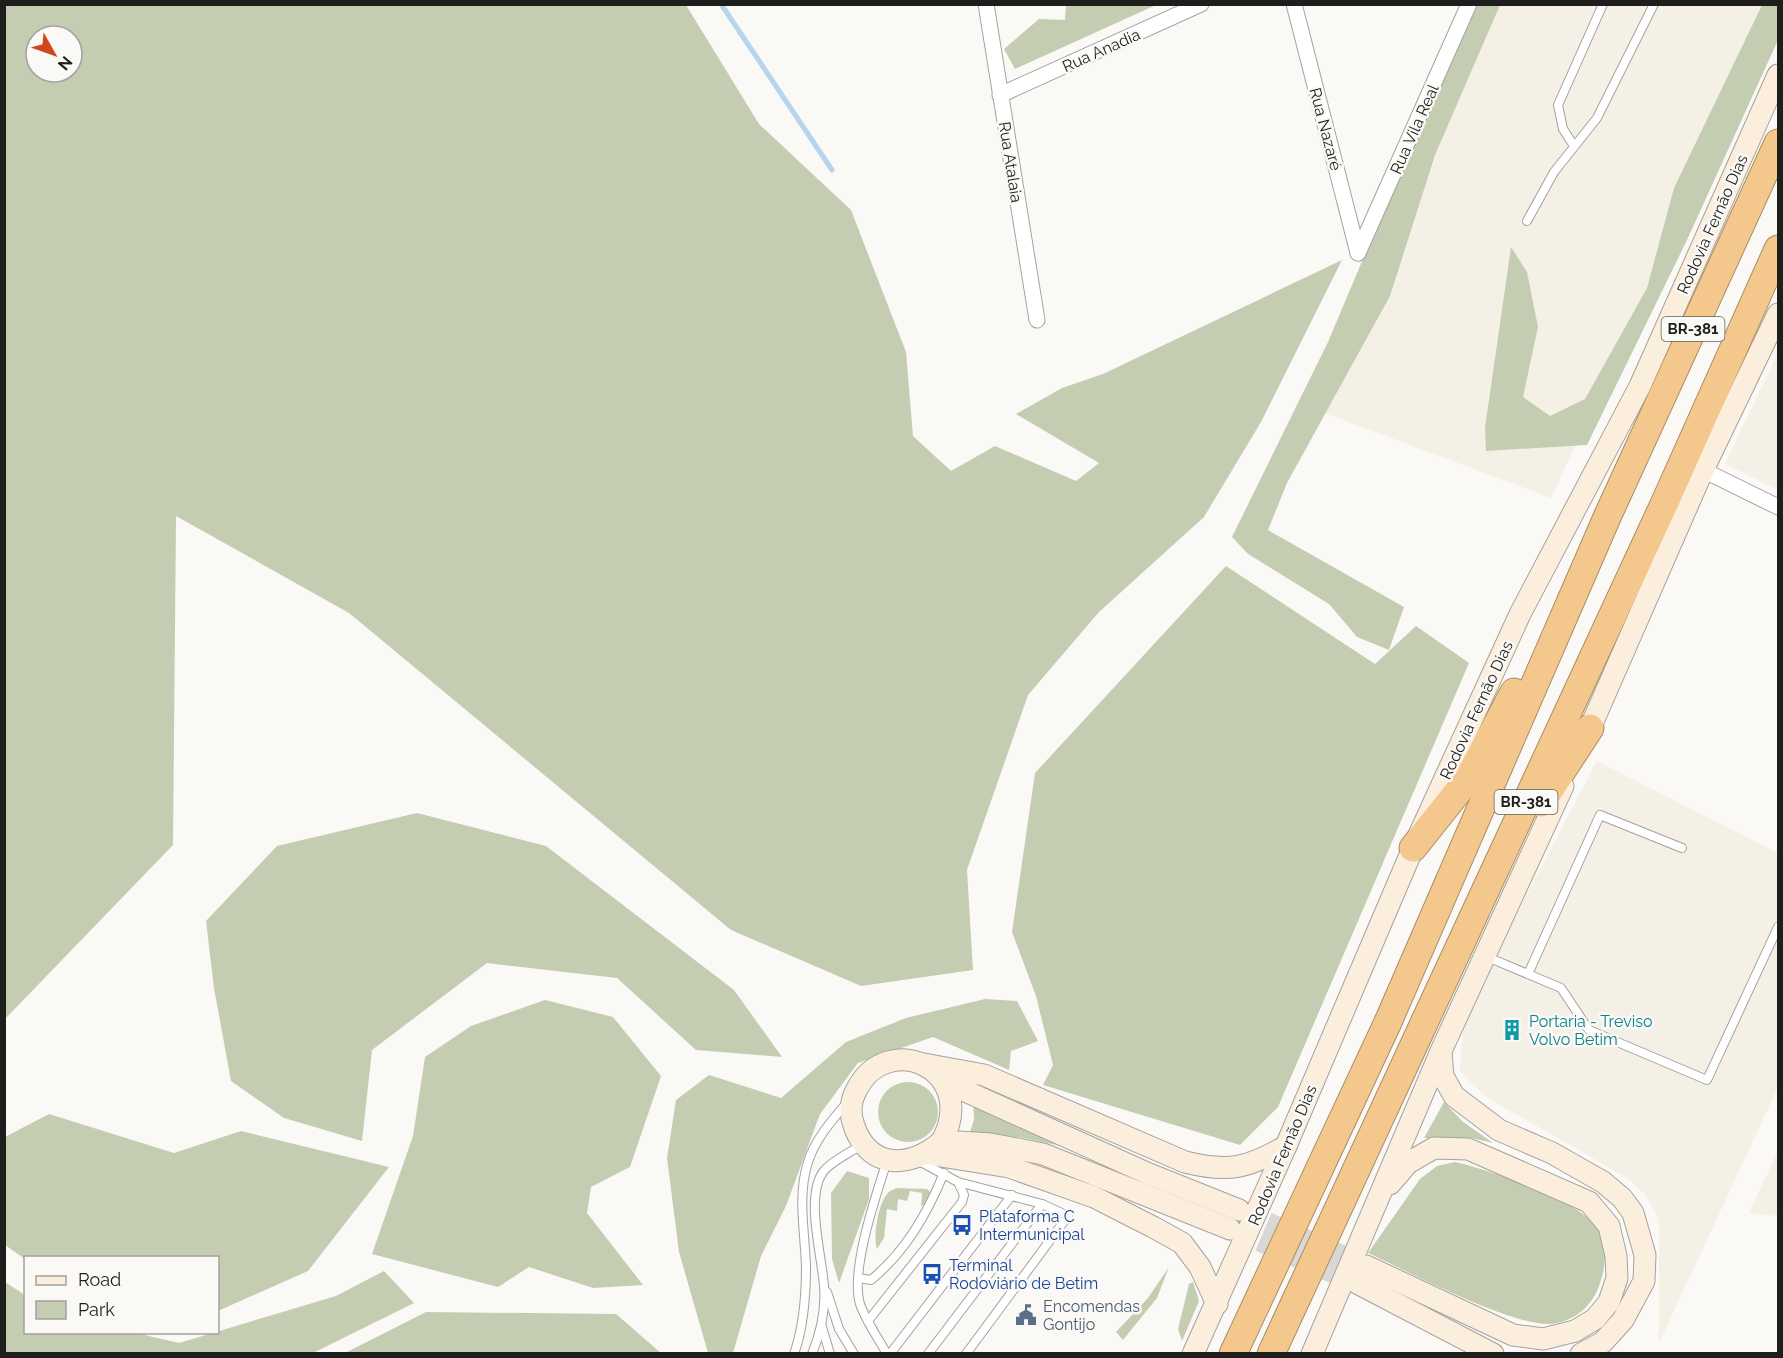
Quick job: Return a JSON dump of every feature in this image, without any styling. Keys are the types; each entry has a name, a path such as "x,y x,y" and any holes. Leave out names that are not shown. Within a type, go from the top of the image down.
{"highway":[{"name":"Rodovia Fernão Dias","path":"1233,1353 1388,1022 1611,508 1779,143"},
{"name":"BR-381","path":"1271,1353 1779,249"},
{"path":"1413,848 1468,779 1611,508"},
{"path":"1490,880 1590,728"}],"main road":[{"name":"Rodovia Fernão Dias","path":"1194,1353 1286,1146 1413,848 1520,614 1640,386 1779,75"},
{"name":"BR-381","path":"1312,1353 1376,1200 1484,955 1590,728 1703,470 1779,314"},
{"path":"1441,1052 1443,1076 1454,1096 1499,1130 1552,1153 1603,1182 1622,1198 1634,1213 1645,1255 1644,1281 1623,1320 1603,1342 1581,1353"},
{"path":"943,1081 1149,1174 1235,1219 1043,1154 991,1144 929,1151 887,1160 863,1144 852,1122 853,1097 860,1082 872,1070 887,1062 904,1060 984,1075 1185,1162 1206,1167 1240,1168 1260,1161 1286,1146"},
{"path":"921,1063 933,1070 943,1081 950,1095 953,1111 950,1127 929,1151"},
{"path":"1376,1200 1408,1163 1434,1148 1468,1149 1589,1202 1609,1226 1616,1256 1617,1278 1609,1302 1596,1319 1575,1331 1543,1339 1512,1335 1362,1274 1492,1353"},
{"path":"929,1151 1009,1167 1094,1197 1153,1227 1182,1244 1200,1267 1217,1304"}],"street":[{"name":"Rua Atalaia","path":"986,4 1036,320"},
{"name":"Rua Anadia","path":"1000,94 1201,4"},
{"name":"Rua Nazaré","path":"1294,4 1358,253"},
{"name":"Rua Vila Real","path":"1358,253 1469,4"},
{"path":"1703,470 1779,507"}],"lane":[{"path":"1574,146 1563,129 1558,105 1603,4"},
{"path":"1527,221 1554,172 1597,118 1654,4"},
{"path":"1527,974 1599,815 1682,848"},
{"path":"1484,955 1561,988 1589,1030 1707,1080 1779,927"},
{"path":"794,1353 802,1331 806,1267 801,1202 808,1161 827,1126 853,1097"},
{"path":"854,1353 839,1329 825,1286 815,1205 816,1190 824,1171 863,1144"},
{"path":"929,1151 944,1173 958,1182 1042,1204 1068,1216 966,1353"},
{"path":"887,1160 873,1205 858,1278 860,1302 868,1321 889,1353 1012,1195"},
{"path":"858,1278 871,1280 894,1261 931,1206 944,1173"},
{"path":"868,1321 962,1203 964,1195 958,1182"},
{"path":"928,1353 1042,1204"},
{"path":"812,1353 822,1327 825,1286"},
{"path":"822,1327 830,1353"}],"shaded area":[{"path":"1485,5 1778,5 1551,498 1314,409"},
{"path":"1778,353 1778,490 1725,464"},
{"path":"1597,761 1776,852 1778,846 1778,1087 1659,1343 1659,1220 1646,1195 1627,1178 1486,1097 1460,1071 1464,1014"},
{"path":"1778,1151 1778,1216 1749,1213"}],"green space":[{"path":"5,4 686,5 759,124 851,210 906,352 913,436 951,471 995,446 1076,481 1099,463 1016,414 1062,388 1103,374 1342,260 1261,422 1204,517 1099,612 1028,695 967,870 973,970 861,986 731,930 349,613 176,516 173,845 5,1019"},
{"path":"1066,4 1156,5 1015,69 1004,49 1039,19 1065,20"},
{"path":"1470,5 1500,5 1435,155 1390,296 1287,483 1268,530 1404,607 1389,650 1357,637 1329,604 1248,554 1232,537 1328,342"},
{"path":"1762,5 1778,5 1778,40 1687,240 1587,445 1486,451 1485,428 1511,247 1527,272 1538,327 1523,397 1550,416 1585,399 1647,288 1674,188"},
{"path":"1226,566 1375,664 1416,626 1469,663 1278,1107 1240,1145 1043,1085 1053,1065 1036,996 1012,932 1035,773"},
{"path":"417,813 546,846 734,990 782,1057 696,1050 617,978 487,963 372,1050 362,1141 284,1118 231,1081 214,988 206,921 277,846"},
{"path":"985,999 1017,1001 1038,1041 1011,1051 1009,1070 933,1037 858,1063 820,1114 786,1206 761,1256 733,1353 708,1353 679,1252 667,1158 676,1100 709,1075 781,1098 846,1042 906,1018"},
{"path":"545,1000 613,1017 661,1076 630,1167 591,1187 587,1213 643,1285 593,1288 529,1267 498,1287 372,1254 413,1136 425,1057 471,1026"},
{"path":"902,1082 914,1082 925,1087 933,1095 938,1112 936,1124 925,1137 914,1142 902,1142 891,1137 883,1129 878,1118 878,1106 883,1095 891,1087"},
{"path":"973,1101 1066,1147 1019,1137 969,1135 974,1120"},
{"path":"1444,1102 1462,1121 1493,1143 1471,1138 1424,1138"},
{"path":"49,1114 174,1153 241,1131 389,1167 308,1271 219,1311 219,1256 24,1256 24,1258 5,1245 5,1137"},
{"path":"1455,1162 1510,1178 1552,1196 1587,1217 1597,1228 1605,1252 1602,1278 1588,1305 1577,1315 1549,1324 1509,1316 1458,1296 1368,1253 1420,1179 1437,1166"},
{"path":"847,1171 869,1178 869,1199 839,1283 832,1259 831,1193"},
{"path":"896,1188 927,1189 931,1193 926,1204 921,1206 922,1193 910,1191 907,1201 898,1199 897,1211 887,1209 884,1238 877,1249 879,1212 884,1198"},
{"path":"1169,1267 1157,1298 1123,1340 1116,1332 1148,1298"},
{"path":"384,1271 414,1303 313,1353 5,1353 5,1282 24,1294 24,1334 140,1334 179,1343 209,1334 219,1334 219,1331 336,1296"},
{"path":"1193,1282 1199,1301 1182,1341 1178,1329 1189,1284"},
{"path":"426,1312 616,1314 661,1353 345,1353"}],"waterway":[{"path":"721,4 832,170"}],"tunnel":[{"path":"1239,1210 1366,1266"},
{"path":"1231,1229 1357,1283"}],"place":[{"name":"Portaria - Treviso Volvo Betim","path":"1512,1030"},
{"name":"Plataforma C Intermunicipal","path":"962,1225"},
{"name":"Terminal Rodoviário de Betim","path":"932,1274"},
{"name":"Encomendas Gontijo","path":"1026,1315"}]}
